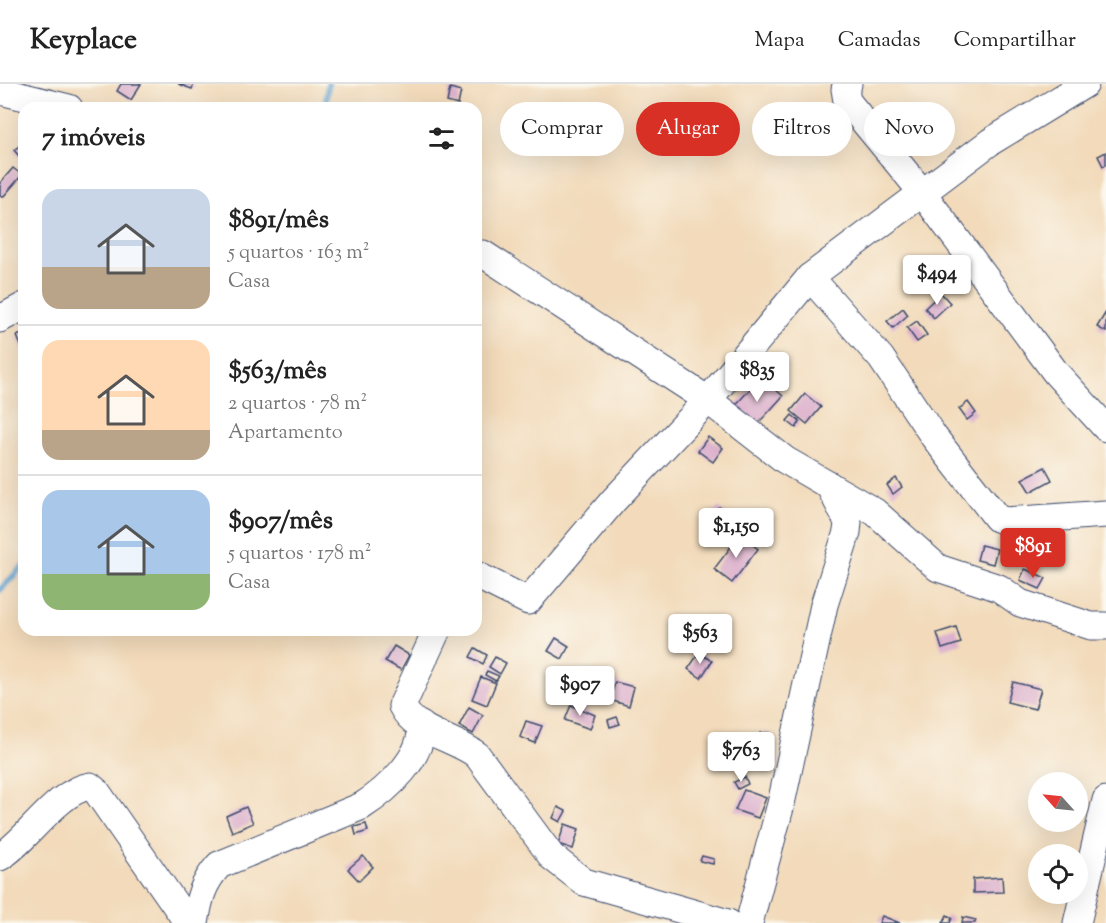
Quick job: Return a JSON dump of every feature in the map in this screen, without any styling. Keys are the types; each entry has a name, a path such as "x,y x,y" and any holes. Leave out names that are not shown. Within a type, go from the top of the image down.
{"street":[{"path":"848,84 845,89 847,101 921,192 1056,373 1106,428"},
{"path":"482,578 528,601 613,501 708,400 810,277 990,142 1085,84"},
{"path":"0,91 44,93 59,102"},
{"path":"483,254 708,400 785,460 875,512 938,568 999,588 1020,603 1091,626 1106,626"},
{"path":"810,277 881,358 934,437 997,518 1005,521 1106,514"},
{"path":"0,319 18,309"},
{"path":"749,923 781,804 824,605 847,532 848,522 829,485"},
{"path":"434,636 402,706 406,714 421,725 465,745 477,755 552,857 584,882 728,923"},
{"path":"195,923 199,897 205,882 219,866 362,806 378,796 392,782 418,747 422,736 421,725"},
{"path":"0,857 50,811 81,788 90,786 97,792 188,923"},
{"path":"1077,923 1106,800"}],"building":[{"path":"121,84 141,84 131,100 117,91"},
{"path":"178,84 194,84 192,89"},
{"path":"450,88 461,91 459,102 447,102"},
{"path":"1106,152 1106,165 1103,166 1098,156"},
{"path":"13,168 18,172 18,180 3,197 0,195 0,183"},
{"path":"941,293 950,303 934,318 925,308"},
{"path":"903,308 908,315 893,328 887,321"},
{"path":"1106,312 1106,332 1097,327"},
{"path":"917,321 927,335 917,342 907,328"},
{"path":"761,377 783,396 753,429 732,409"},
{"path":"805,394 821,407 807,424 791,411"},
{"path":"968,402 976,413 967,420 959,409"},
{"path":"792,415 800,422 796,428 787,421"},
{"path":"708,437 723,448 713,462 698,451"},
{"path":"1045,467 1052,480 1030,492 1022,479"},
{"path":"896,478 902,487 893,494 887,485"},
{"path":"719,507 734,522 717,539 702,525"},
{"path":"740,535 758,549 732,583 714,569"},
{"path":"981,545 997,549 993,564 977,560"},
{"path":"1025,569 1046,578 1040,589 1020,580"},
{"path":"956,627 961,643 942,649 937,633"},
{"path":"556,638 569,646 562,659 548,651"},
{"path":"394,646 409,655 401,670 385,661"},
{"path":"475,648 487,655 483,664 470,657"},
{"path":"699,653 712,661 701,678 688,669"},
{"path":"495,657 506,663 500,674 489,667"},
{"path":"487,671 499,676 496,681 485,675"},
{"path":"481,677 496,683 487,705 472,699"},
{"path":"615,682 634,687 629,706 610,700"},
{"path":"1013,682 1041,689 1035,709 1007,702"},
{"path":"571,705 595,715 590,729 565,720"},
{"path":"469,707 483,715 473,734 459,726"},
{"path":"617,717 620,724 610,727 608,720"},
{"path":"526,721 542,726 535,743 520,737"},
{"path":"761,733 769,733 769,743 761,743"},
{"path":"745,777 748,784 738,789 734,782"},
{"path":"744,790 766,798 758,818 735,810"},
{"path":"246,807 253,823 232,832 226,816"},
{"path":"558,807 566,811 560,822 553,818"},
{"path":"366,824 368,831 356,835 354,827"},
{"path":"565,824 579,829 573,849 558,844"},
{"path":"363,856 373,867 359,881 348,869"},
{"path":"702,856 714,859 713,864 700,861"},
{"path":"1002,877 1003,892 973,893 973,879"},
{"path":"947,915 952,918 950,923 943,923"},
{"path":"882,916 900,923 879,923"},
{"path":"963,917 976,920 975,923 962,923"}],"waterway":[{"path":"326,102 328,84"},
{"path":"0,590 18,571"}]}
